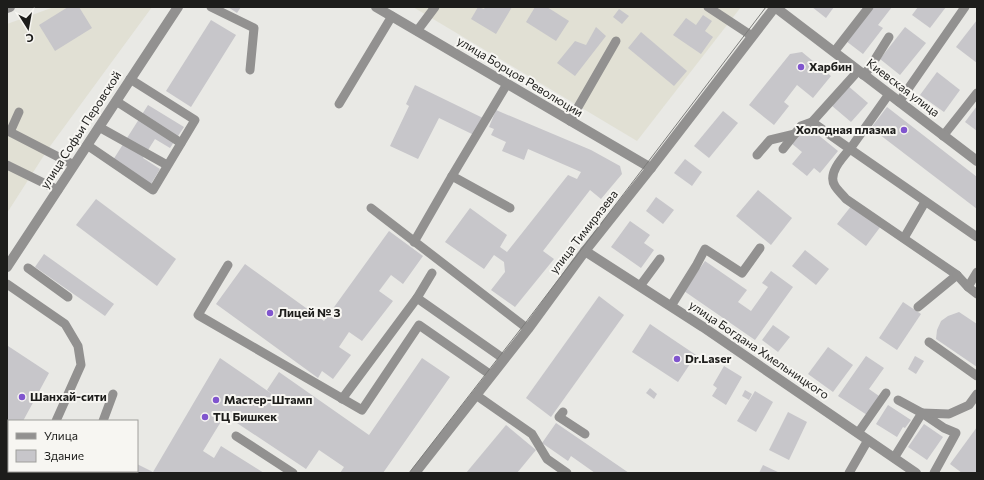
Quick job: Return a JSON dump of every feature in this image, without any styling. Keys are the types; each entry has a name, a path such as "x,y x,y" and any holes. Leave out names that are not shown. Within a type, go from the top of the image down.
{"street":[{"name":"улица Борцов Революции","path":"376,7 651,168"},
{"name":"улица Тимирязева","path":"415,473 528,329 585,251 775,7"},
{"name":"Киевская улица","path":"775,7 977,161"},
{"name":"улица Софьи Перовской","path":"7,267 177,8"},
{"name":"улица Богдана Хмельницкого","path":"585,251 671,306 916,473"}],"lane":[{"path":"211,7 254,28 250,70"},
{"path":"417,31 435,7"},
{"path":"708,7 752,36"},
{"path":"834,52 869,7"},
{"path":"899,102 965,7"},
{"path":"339,104 392,16"},
{"path":"783,149 801,126 812,122 861,73 869,69 889,37"},
{"path":"570,121 616,40"},
{"path":"87,145 153,190 195,120 130,79"},
{"path":"414,242 507,84"},
{"path":"943,136 977,93"},
{"path":"889,94 840,162 833,175 834,185 846,199 957,274 968,287 977,294"},
{"path":"116,101 181,143"},
{"path":"19,112 10,132 74,165"},
{"path":"812,122 977,238"},
{"path":"99,127 168,165"},
{"path":"757,155 770,140 795,134"},
{"path":"7,165 58,190"},
{"path":"452,176 510,208"},
{"path":"904,238 925,202"},
{"path":"371,208 528,329"},
{"path":"671,306 696,266 705,248 742,273 760,248"},
{"path":"640,286 660,258"},
{"path":"228,265 198,314 362,410 418,325 491,375"},
{"path":"28,268 68,297"},
{"path":"968,287 977,272"},
{"path":"342,399 432,274"},
{"path":"918,307 930,295 942,288 957,274"},
{"path":"7,284 65,324 78,346 82,365 56,420"},
{"path":"416,298 504,359"},
{"path":"929,342 977,376"},
{"path":"858,433 886,393"},
{"path":"102,420 113,394"},
{"path":"922,414 949,414 969,405 977,394"},
{"path":"476,395 532,434 547,459 567,473"},
{"path":"898,400 944,428 956,433 934,473"},
{"path":"563,412 558,417 585,434"},
{"path":"894,458 922,414"},
{"path":"236,436 293,473"},
{"path":"849,473 868,440"}],"shaded area":[{"path":"54,7 152,7 48,149 7,213 7,24"},
{"path":"413,7 741,7 637,141"}],"building":[{"path":"68,7 79,7 92,28 55,51 39,25"},
{"path":"228,7 241,7 237,13"},
{"path":"478,7 484,9 485,7 512,7 496,34 471,19"},
{"path":"535,7 547,7 569,21 556,41 526,22"},
{"path":"812,7 834,7 826,18"},
{"path":"873,7 892,7 878,25 883,28 863,54 846,41"},
{"path":"918,7 946,7 930,28 912,15"},
{"path":"619,9 629,16 622,24 613,17"},
{"path":"703,15 712,21 705,31 713,37 701,54 673,35 686,18 696,25"},
{"path":"211,20 236,35 191,107 166,91"},
{"path":"977,20 977,63 956,47"},
{"path":"596,27 606,36 575,76 557,63 575,41 586,45"},
{"path":"905,27 926,43 900,75 880,59"},
{"path":"641,32 687,71 674,86 628,48"},
{"path":"802,52 831,76 813,98 797,85 784,102 789,106 774,125 749,105 790,54"},
{"path":"937,72 960,90 944,112 920,95"},
{"path":"415,85 485,119 476,136 439,118 418,159 390,146 409,106 406,104"},
{"path":"847,85 868,103 851,122 831,105"},
{"path":"148,105 184,127 170,148 155,139 143,158 160,169 151,184 113,160"},
{"path":"977,106 977,131 965,122"},
{"path":"887,107 977,177 977,209 871,128"},
{"path":"496,110 591,150 620,166 622,174 601,199 590,190 543,251 554,259 515,307 491,290 505,272 504,262 494,255 484,269 445,242 470,208 507,235 500,247 507,252 568,175 577,179 581,172 528,149 524,160 502,151 506,142 491,135 494,129 489,127"},
{"path":"723,111 738,123 709,158 694,146"},
{"path":"806,125 838,151 820,173 814,168 807,176 792,164 802,152 791,143"},
{"path":"685,159 702,172 692,186 674,173"},
{"path":"758,190 792,218 771,245 736,216"},
{"path":"656,197 674,210 663,224 646,211"},
{"path":"96,199 176,259 157,286 76,225"},
{"path":"852,205 881,226 866,246 837,224"},
{"path":"630,221 650,235 644,243 654,250 641,268 611,247"},
{"name":"Лицей № 3","path":"389,231 423,256 403,284 391,275 379,291 393,301 362,341 349,332 339,347 351,355 333,379 322,371 318,378 216,304 245,264 324,321"},
{"path":"805,250 829,269 816,285 792,266"},
{"path":"44,254 114,304 105,316 35,267"},
{"path":"705,261 747,290 738,302 751,311 768,287 762,283 771,271 793,287 755,340 684,291"},
{"path":"599,296 624,315 551,417 526,398"},
{"path":"903,302 921,314 897,350 879,338"},
{"path":"959,312 977,324 977,367 936,339 937,330 941,321 948,316"},
{"path":"650,324 696,355 678,382 632,352"},
{"path":"773,325 790,337 778,352 762,340"},
{"name":"Шанхай-сити","path":"8,346 49,373 24,420 8,420 7,452"},
{"path":"828,347 853,365 833,392 808,374"},
{"path":"866,356 884,368 869,389 879,396 867,415 838,396"},
{"path":"915,356 924,361 916,374 908,369"},
{"path":"220,358 275,396 267,390 279,372 369,435 422,358 450,377 383,473 340,473 344,467 319,450 306,469 225,415 203,451 214,458 221,446 264,473 112,472 138,472 138,464 153,472"},
{"path":"724,366 742,377 726,405 712,396 717,388 713,385"},
{"path":"650,388 657,394 654,399 646,393"},
{"path":"745,390 752,394 749,400 742,396"},
{"path":"755,391 773,402 756,432 737,421"},
{"path":"888,405 911,420 905,428 903,427 897,437 876,424"},
{"path":"788,412 807,422 789,460 769,450"},
{"path":"556,423 629,473 595,473 571,456 568,461 542,443"},
{"path":"924,424 943,437 927,460 908,447"},
{"path":"506,425 536,450 517,473 466,473"},
{"path":"977,427 977,473 962,473 950,464"},
{"path":"7,453 8,472 49,473 7,473"},
{"path":"763,465 780,473 759,473"}],"tram line":[{"path":"409,473 766,7"}],"place":[{"name":"Харбин","path":"801,67"},
{"name":"Холодная плазма","path":"904,130"},
{"name":"Лицей № 3","path":"270,313"},
{"name":"Dr.Laser","path":"677,359"},
{"name":"Шанхай-сити","path":"22,397"},
{"name":"Мастер-Штамп","path":"216,400"},
{"name":"ТЦ Бишкек","path":"205,417"}]}
